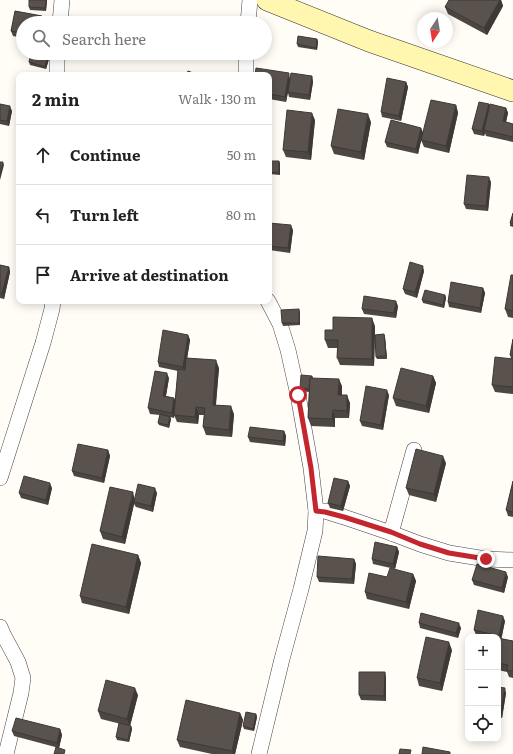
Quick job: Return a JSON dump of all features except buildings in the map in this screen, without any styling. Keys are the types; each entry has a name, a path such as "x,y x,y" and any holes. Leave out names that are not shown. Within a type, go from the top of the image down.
{"main road":[{"path":"267,0 369,41 513,90"}],"street":[{"path":"61,16 62,0"},
{"path":"249,16 250,0"},
{"path":"57,72 58,60"},
{"path":"246,60 246,72"},
{"path":"0,478 43,343 53,304"},
{"path":"259,754 315,531 316,511 311,468 298,395 288,350 280,324 270,304"},
{"path":"391,532 414,450"},
{"path":"316,511 325,512 391,532 420,544 449,553 486,559 513,560"},
{"path":"0,627 18,662 23,678 21,693 6,754"}],"route":[{"path":"298,395 311,468 316,511 344,517 449,553 486,559"}]}
